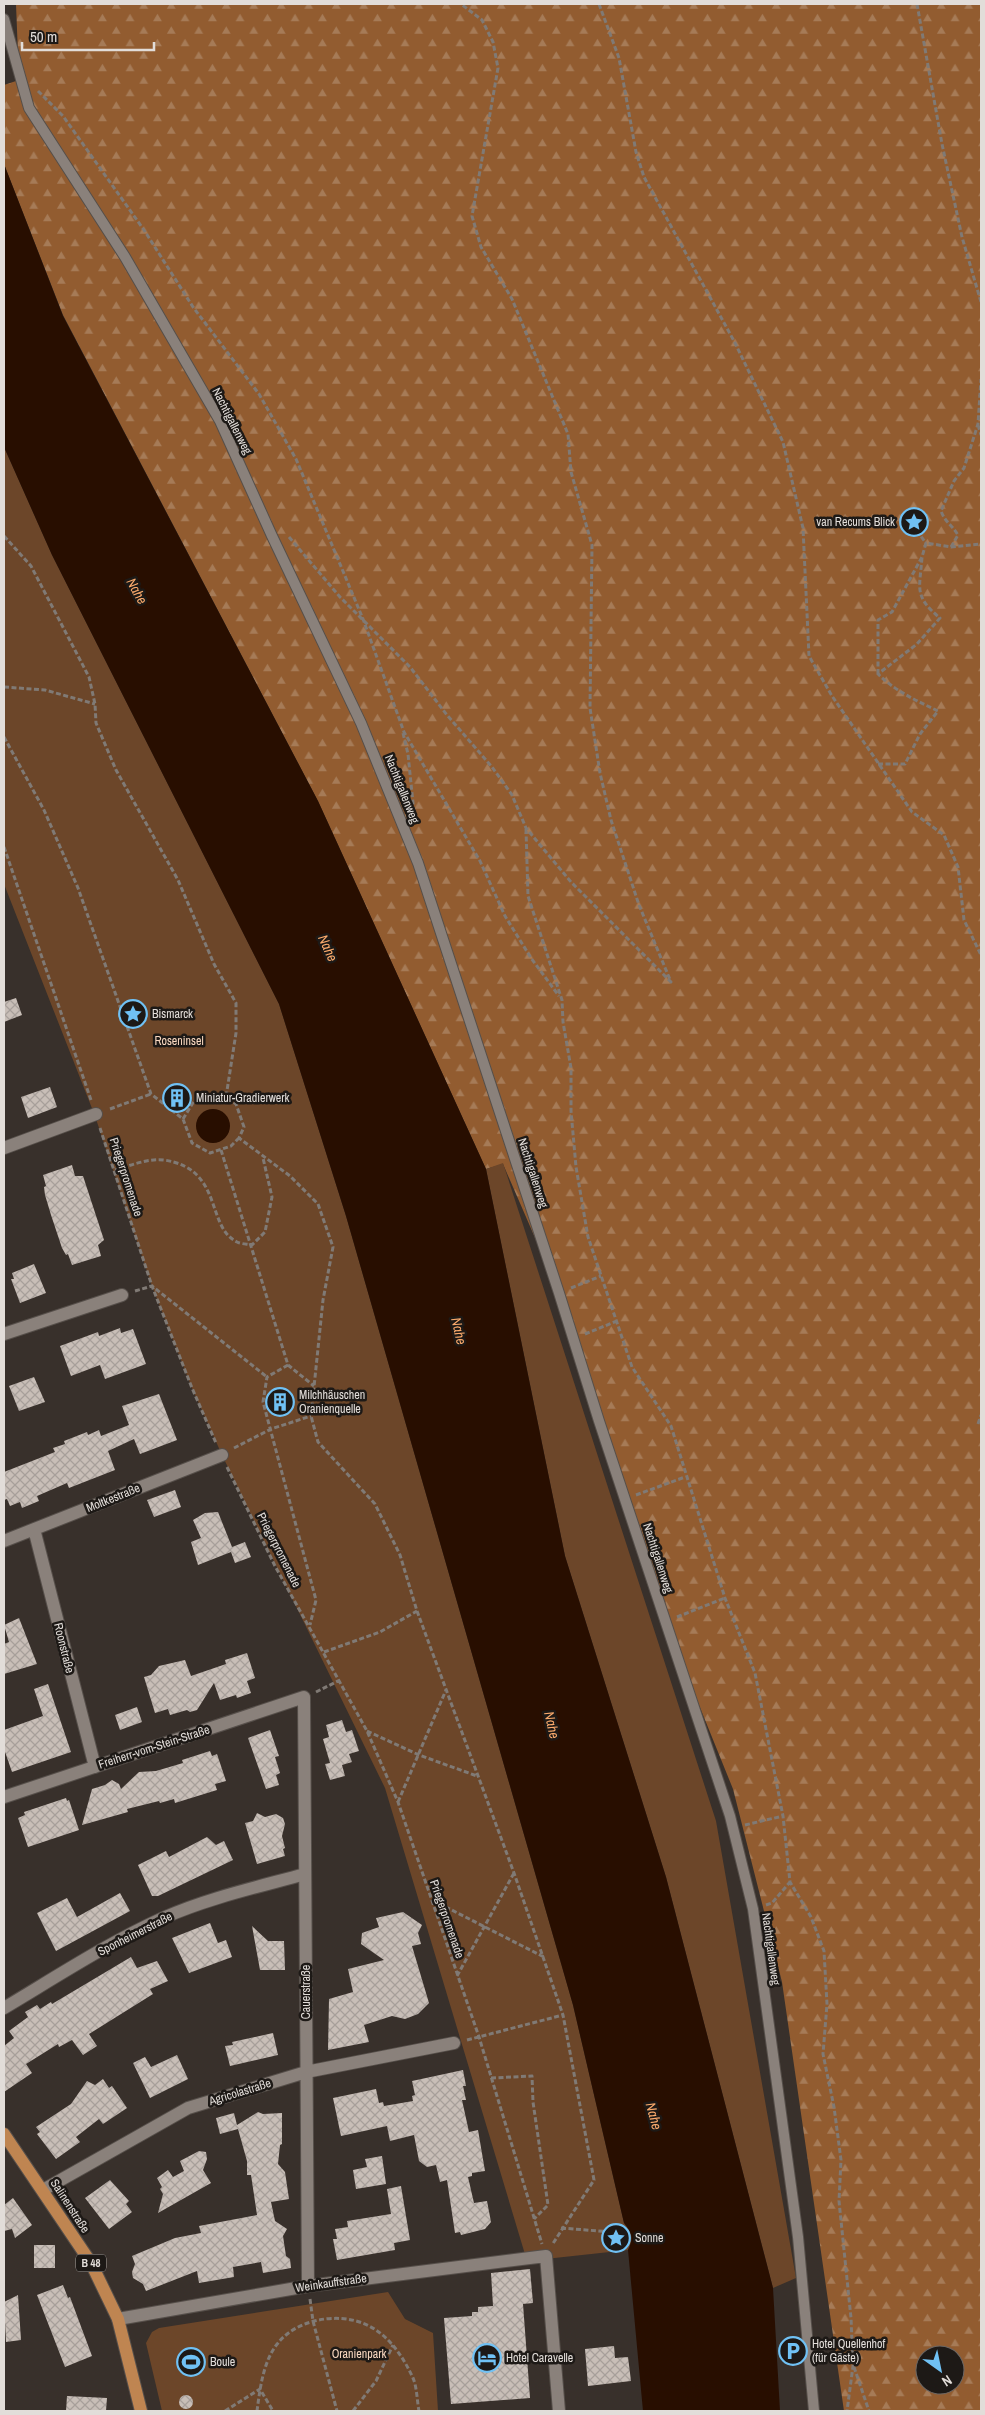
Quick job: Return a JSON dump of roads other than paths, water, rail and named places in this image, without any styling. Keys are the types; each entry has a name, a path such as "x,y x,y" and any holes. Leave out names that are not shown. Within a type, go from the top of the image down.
{"main road":[{"name":"Salinenstraße","path":"4,2134 44,2190 91,2263 118,2319 141,2411"}],"street":[{"path":"4,1148 96,1114"},
{"path":"4,1334 122,1295"},
{"name":"Moltkestraße","path":"4,1541 222,1455"},
{"name":"Roonstraße","path":"34,1529 95,1767"},
{"name":"Freiherr-vom-Stein-Straße","path":"4,1797 304,1697"},
{"name":"Cauerstraße","path":"304,1697 308,2286"},
{"name":"Sponheimerstraße","path":"4,2008 126,1936 165,1917 211,1901 305,1874"},
{"name":"Agricolastraße","path":"44,2190 188,2108 306,2072 454,2042"},
{"name":"Weinkauffstraße","path":"118,2319 308,2286 546,2256 559,2411"}],"lane":[{"name":"Nachtigallenweg","path":"4,19 19,80 29,108 125,257 220,421 272,536 361,723 418,863 599,1421 730,1816 753,1908 798,2237 814,2411"}],"water":[{"name":"Nahe","path":"4,164 63,316 318,801 486,1169 565,1556 666,1877 773,2288 780,2411 643,2411 628,2250 631,2236 624,2223 573,2005 346,1216 279,1004 52,555 4,447"},
{"path":"213,1109 225,1114 230,1126 225,1138 213,1143 201,1138 196,1126 201,1114"}],"place":[{"name":"van Recums Blick","path":"914,522"},
{"name":"Bismarck","path":"133,1014"},
{"name":"Miniatur-Gradierwerk","path":"177,1098"},
{"name":"Milchhäuschen Oranienquelle","path":"280,1402"},
{"name":"Sonne","path":"616,2238"},
{"name":"Hotel Quellenhof (für Gäste)","path":"793,2351"},
{"name":"Hotel Caravelle","path":"487,2358"},
{"name":"Boule","path":"191,2362"}],"park label":[{"name":"Roseninsel","path":"179,1041"},
{"name":"Oranienpark","path":"359,2354"}]}
